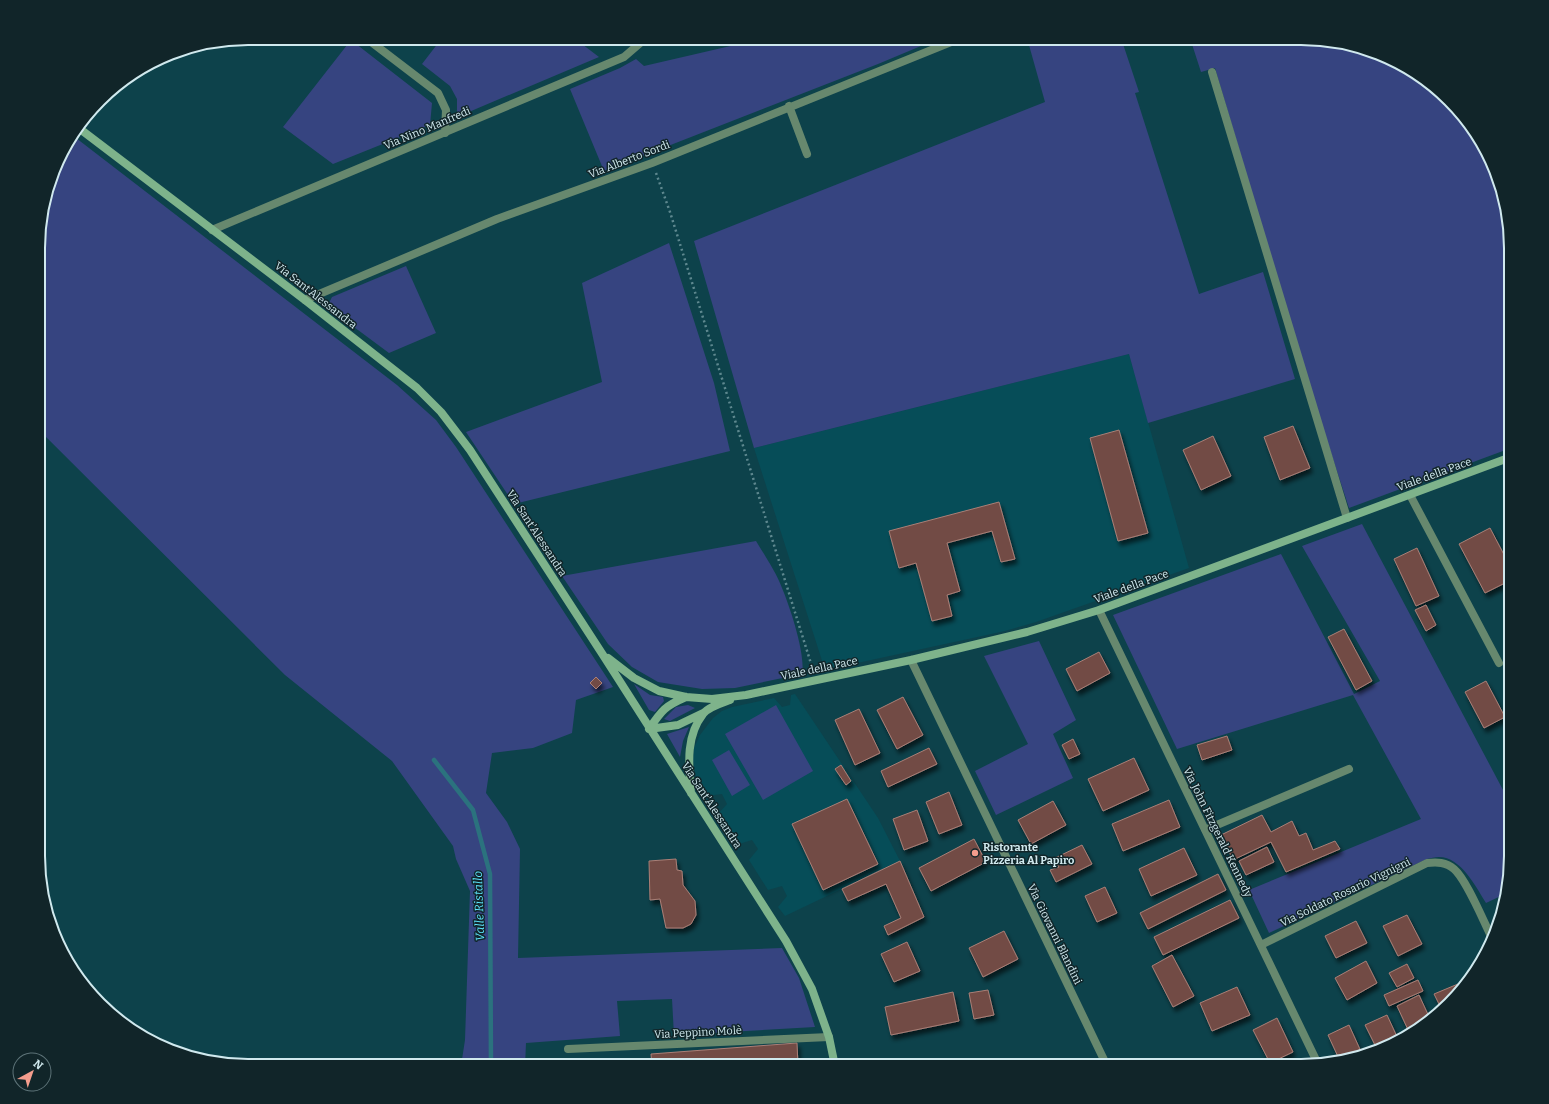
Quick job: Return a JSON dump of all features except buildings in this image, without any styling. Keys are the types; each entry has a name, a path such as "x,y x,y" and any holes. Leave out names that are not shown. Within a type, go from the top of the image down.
{"street":[{"path":"375,45 438,93 446,110 445,133"},
{"name":"Via Nino Manfredi","path":"212,230 624,57 638,45"},
{"name":"Via Alberto Sordi","path":"305,300 496,219 652,163 789,106 942,45"},
{"path":"1212,72 1347,518"},
{"path":"789,106 807,154"},
{"name":"Via Sant'Alessandra","path":"83,130 305,300 417,388 441,412 470,450 786,941 812,989 829,1037 834,1059"},
{"name":"Viale della Pace","path":"746,695 911,660 1027,632 1099,610 1504,460"},
{"path":"1410,495 1499,663"},
{"name":"Via John Fitzgerald Kennedy","path":"1099,610 1316,1059"},
{"path":"603,655 634,678 659,691 686,697 712,699 746,695"},
{"name":"Via Giovanni Blandini","path":"911,660 1104,1059"},
{"path":"649,729 678,725 721,703 746,695"},
{"path":"649,729 669,704 686,697"},
{"path":"692,793 688,759 693,734 703,713"},
{"path":"1205,830 1349,769"},
{"name":"Via Soldato Rosario Vignigni","path":"1261,945 1427,863 1439,862 1453,868 1462,878 1489,933"},
{"name":"Via Peppino Molè","path":"568,1049 829,1037"}],"path":[{"path":"652,163 670,212 816,680"}],"shaded area":[{"path":"347,45 357,45 432,103 430,125 333,164 283,127"},
{"path":"437,45 583,45 599,57 457,117 457,99 450,86 422,64"},
{"path":"735,45 923,45 604,171 570,89 620,68 636,59 644,66"},
{"path":"1029,45 1123,45 1139,92 1135,93 1199,294 1263,272 1295,379 1148,423 1129,354 754,448 694,241 1045,102"},
{"path":"1192,45 1314,45 1341,49 1379,60 1403,72 1435,95 1454,114 1477,146 1489,170 1497,195 1502,221 1504,235 1504,451 1349,508 1306,376 1215,68 1201,72"},
{"path":"77,139 397,385 436,420 456,447 613,687 576,700 572,733 533,748 492,753 486,793 507,822 520,849 518,958 782,948 799,978 815,1027 674,1035 672,999 617,1001 620,1036 526,1043 525,1059 462,1059 465,1040 470,891 456,859 453,846 392,761 285,675 45,436 45,235 52,195 60,170"},
{"path":"669,243 714,383 730,451 514,504 466,432 602,382 582,283"},
{"path":"406,266 436,333 389,353 327,307 332,297"},
{"path":"1129,354 1189,568 1036,622 1005,631 825,670 754,448"},
{"path":"1362,524 1504,792 1504,869 1500,896 1486,903 1473,881 1461,867 1447,858 1434,857 1269,933 1249,890 1421,819 1353,695 1177,749 1113,615 1281,554 1354,694 1380,681 1302,546"},
{"path":"756,541 777,576 789,607 800,643 803,666 802,674 735,688 702,689 658,682 632,667 608,644 562,576"},
{"path":"1039,641 1076,720 1053,734 1073,778 996,815 975,771 1028,744 984,656"},
{"path":"634,684 650,695 663,697 664,701 655,712 649,710"},
{"path":"795,694 878,818 900,861 785,916 778,907 787,896 782,886 768,890 749,860 758,849 752,840 739,844 719,813 727,804 722,794 706,796 701,789 696,776 693,760 694,748 700,735 713,718 722,711 732,707 774,698 782,707 790,705 791,695"},
{"path":"688,705 695,708 670,721 664,719 676,707"},
{"path":"776,705 813,771 763,800 725,734"},
{"path":"689,727 683,741 680,757 667,734"},
{"path":"729,750 750,785 732,796 712,760"}],"waterway":[{"name":"Valle Ristallo","path":"434,760 473,810 490,874 491,1059"}],"place":[{"name":"Ristorante Pizzeria Al Papiro","path":"975,853"}]}
